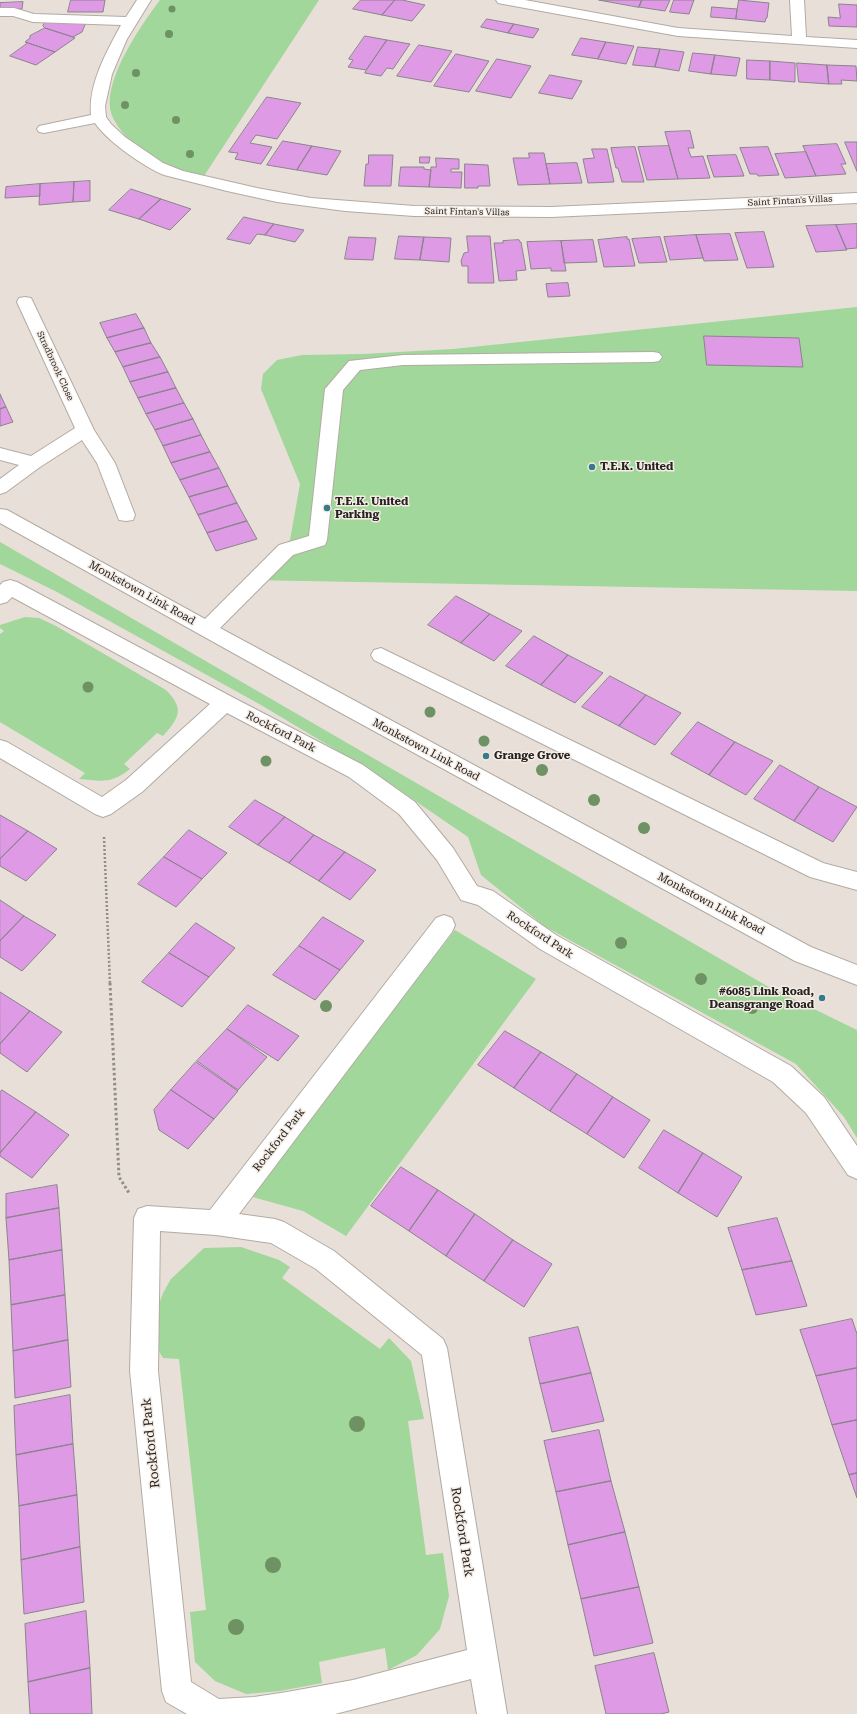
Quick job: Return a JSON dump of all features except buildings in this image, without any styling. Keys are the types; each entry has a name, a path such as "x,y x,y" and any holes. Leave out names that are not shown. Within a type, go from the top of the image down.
{"street":[{"path":"44,129 99,118 97,96 110,62 130,21 136,9 144,0"},
{"path":"503,0 565,13 678,32 857,44"},
{"path":"797,0 799,41"},
{"path":"0,12 14,12 34,18 130,21"},
{"name":"Saint Fintan's Villas","path":"99,118 107,129 121,141 167,170 240,190 316,204 394,210 471,213 596,211 857,198"},
{"name":"Stradbrook Close","path":"25,302 85,430 106,463 126,515"},
{"path":"207,629 286,550 318,540 334,388 355,365 403,360 653,357"},
{"path":"0,488 34,463 85,430"},
{"path":"0,454 34,463"},
{"name":"Monkstown Link Road","path":"0,515 803,954 857,975"},
{"name":"Rockford Park","path":"0,597 10,586 225,703 356,771 407,808 445,854 469,892 485,898 548,942 782,1074 815,1105 857,1167"},
{"path":"381,655 818,872 857,881"},
{"path":"0,748 103,808 134,786 225,703"},
{"name":"Rockford Park","path":"216,1223 444,925"},
{"name":"Rockford Park","path":"215,1714 177,1691 144,1372 147,1218 216,1223 275,1231 325,1260 434,1348 492,1714"},
{"path":"221,1714 249,1713 337,1699 483,1662"}],"path":[{"path":"103,808 119,1177 147,1218"}],"green space":[{"path":"160,0 319,0 204,176 167,165 147,155 119,128 110,108 110,95 113,81 119,66 126,51"},
{"name":"T.E.K. United","path":"857,307 857,591 248,580 290,540 300,484 261,389 263,374 277,360 302,355 363,354 453,349"},
{"path":"0,542 767,986 857,1030 857,1138 844,1117 796,1064 544,926 481,875 468,837 373,772 261,705 57,592 0,564"},
{"path":"25,617 39,618 56,626 166,690 176,703 178,713 173,724 163,736 157,733 124,764 130,769 123,774 106,780 79,779 85,773 0,722 0,634 4,631 0,628 0,625"},
{"path":"455,930 536,979 346,1236 303,1211 249,1196"},
{"path":"241,1247 279,1260 290,1267 282,1278 380,1349 389,1338 411,1361 424,1419 408,1421 426,1555 443,1553 449,1596 440,1629 417,1655 388,1670 385,1648 319,1662 322,1683 280,1691 246,1694 215,1681 195,1662 190,1612 206,1610 179,1359 163,1358 155,1345 153,1321 163,1293 171,1279 204,1248"}],"place":[{"name":"T.E.K. United","path":"592,467"},
{"name":"T.E.K. United Parking","path":"327,508"},
{"name":"Grange Grove","path":"486,756"},
{"name":"#6085 Link Road, Deansgrange Road","path":"822,998"}]}
